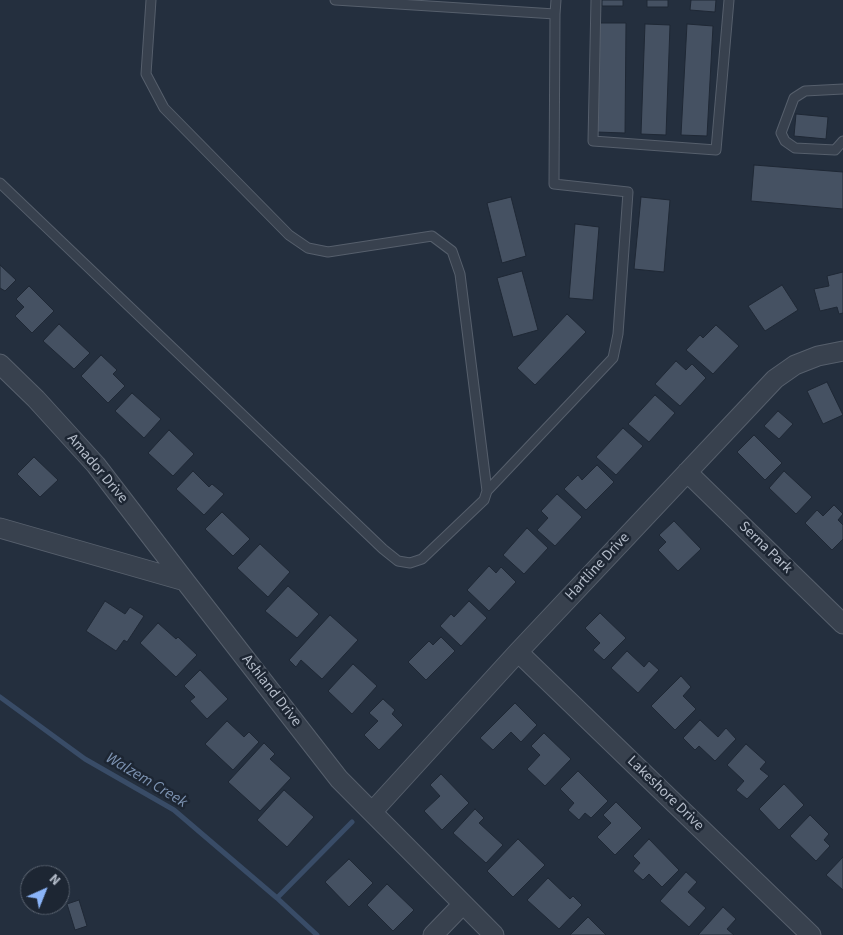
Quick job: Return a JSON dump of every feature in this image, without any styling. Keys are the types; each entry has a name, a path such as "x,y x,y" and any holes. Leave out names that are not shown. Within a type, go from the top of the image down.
{"street":[{"name":"Hartline Drive","path":"372,812 518,652 775,379 795,365 818,356 843,351"},
{"name":"Amador Drive","path":"0,364 36,399 96,465 185,581"},
{"name":"Serna Park","path":"687,472 843,624"},
{"path":"0,528 185,581"},
{"name":"Ashland Drive","path":"185,581 340,779 462,905 494,935"},
{"name":"Lakeshore Drive","path":"518,652 811,935"},
{"path":"432,935 462,905"}],"lane":[{"path":"151,0 146,74 164,108 288,235 308,248 328,252 432,236 452,251 460,274 487,491"},
{"path":"335,0 555,14"},
{"path":"0,183 383,549 398,561 410,563 422,559 484,500 487,491 613,358 618,334 628,192 554,184 556,0"},
{"path":"596,0 593,141 716,150 729,0"},
{"path":"843,89 804,91 794,98 781,133 785,141 795,148 835,150 843,141"}],"building":[{"path":"602,0 623,0 623,6 602,6"},
{"path":"647,0 668,0 668,7 647,7"},
{"path":"691,0 716,0 715,12 690,10"},
{"path":"598,23 626,23 625,133 596,132"},
{"path":"645,24 670,25 666,135 641,134"},
{"path":"687,24 713,26 707,136 681,135"},
{"path":"796,114 828,117 826,139 794,136"},
{"path":"754,165 843,172 843,209 751,201"},
{"path":"511,197 526,256 502,263 487,203"},
{"path":"641,197 670,200 664,272 634,269"},
{"path":"575,224 599,227 593,300 569,298"},
{"path":"0,265 16,280 5,291 0,288"},
{"path":"522,271 538,330 513,337 497,278"},
{"path":"843,272 843,313 839,314 837,307 820,311 814,289 829,286 827,276"},
{"path":"782,285 798,310 765,331 748,306"},
{"path":"29,286 54,311 32,333 15,316 24,307 16,299"},
{"path":"567,314 586,332 535,385 517,368"},
{"path":"59,324 90,353 74,369 43,341"},
{"path":"716,325 739,346 713,374 686,350 700,335 703,338"},
{"path":"101,355 117,370 113,374 125,386 108,403 81,376"},
{"path":"676,361 686,370 692,364 706,378 680,406 655,384"},
{"path":"827,382 843,415 823,424 807,391"},
{"path":"132,393 161,419 144,438 115,411"},
{"path":"655,395 675,413 649,442 628,424"},
{"path":"778,411 793,424 779,439 764,426"},
{"path":"623,428 643,446 616,475 596,457"},
{"path":"169,430 194,454 173,476 148,453"},
{"path":"754,435 782,463 765,480 737,452"},
{"path":"34,457 58,480 40,497 17,474"},
{"path":"597,465 614,482 586,510 564,489 578,475 582,480"},
{"path":"193,471 209,487 212,484 224,494 204,515 176,489"},
{"path":"784,471 812,497 796,514 769,488"},
{"path":"557,494 582,517 555,546 537,530 548,518 541,511"},
{"path":"834,505 843,514 838,520 843,525 843,539 832,550 805,523 817,510 823,516"},
{"path":"222,512 250,539 233,556 205,529"},
{"path":"674,521 701,549 678,571 658,550 666,542 659,535"},
{"path":"527,528 548,548 524,574 503,555"},
{"path":"260,544 290,572 268,597 237,568"},
{"path":"489,566 496,573 501,567 516,582 489,611 467,590"},
{"path":"288,586 319,614 297,638 265,611"},
{"path":"105,601 125,614 130,607 144,616 127,642 124,640 116,651 86,631"},
{"path":"469,601 487,618 461,646 440,626 451,614 454,617"},
{"path":"600,613 626,638 604,660 593,650 600,643 585,628"},
{"path":"330,615 358,640 322,679 301,660 296,667 289,660"},
{"path":"158,623 176,639 178,637 197,655 176,677 140,643"},
{"path":"441,637 455,651 426,680 408,662 429,641 433,645"},
{"path":"627,651 644,667 649,661 659,670 638,693 611,668"},
{"path":"353,664 377,686 352,714 328,691"},
{"path":"200,670 228,699 207,719 190,701 195,697 184,686"},
{"path":"681,676 691,687 683,696 696,709 675,730 651,706"},
{"path":"383,699 395,710 392,714 403,725 379,750 364,735 378,721 369,713"},
{"path":"515,703 537,725 521,742 511,732 493,750 480,738"},
{"path":"700,720 718,737 726,728 736,739 715,761 699,746 695,750 683,738"},
{"path":"227,721 244,737 249,732 259,742 233,770 205,744"},
{"path":"544,733 571,759 545,786 527,769 540,755 531,746"},
{"path":"264,743 275,754 270,759 291,778 260,811 228,782"},
{"path":"746,744 766,762 760,769 769,776 747,799 736,790 744,781 727,765"},
{"path":"578,771 608,801 591,818 585,813 579,820 568,810 574,803 560,789"},
{"path":"441,774 469,803 442,830 424,811 440,796 430,785"},
{"path":"784,784 804,805 779,830 759,809"},
{"path":"284,790 314,817 287,847 257,820"},
{"path":"616,802 642,828 615,855 597,837 611,823 603,815"},
{"path":"475,809 484,818 479,823 503,845 486,863 453,833"},
{"path":"810,815 829,834 824,840 830,846 816,861 790,836"},
{"path":"518,839 545,865 513,897 487,871"},
{"path":"649,839 679,870 662,887 649,874 643,880 633,871 640,863 633,856"},
{"path":"843,857 843,890 826,875"},
{"path":"349,859 373,883 349,907 325,882"},
{"path":"686,872 697,882 688,892 706,908 689,927 660,901"},
{"path":"548,878 570,899 573,896 582,905 559,929 527,900"},
{"path":"387,884 414,910 393,931 367,905"},
{"path":"79,900 87,926 75,930 70,914 70,903"},
{"path":"723,907 736,919 727,929 734,935 698,935"},
{"path":"588,917 606,935 570,935"}],"waterway":[{"name":"Walzem Creek","path":"0,697 85,759 174,810 277,898 317,935"},
{"path":"277,898 352,822"}]}
